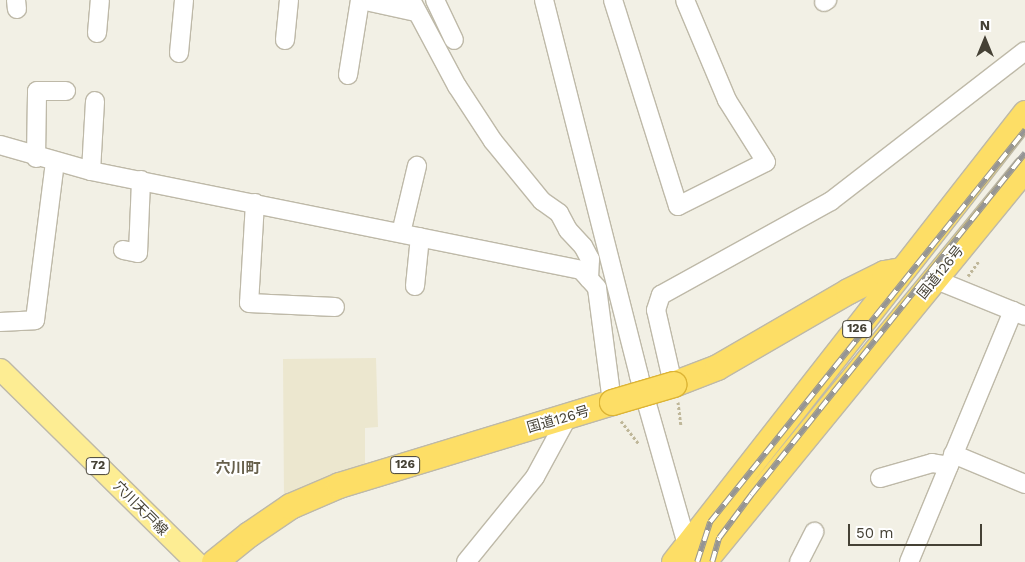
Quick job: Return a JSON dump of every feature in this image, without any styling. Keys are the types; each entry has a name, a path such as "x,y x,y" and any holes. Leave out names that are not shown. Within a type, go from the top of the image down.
{"highway":[{"name":"126","path":"689,558 901,270 1025,112"},
{"name":"国道126号","path":"689,558 934,279 1025,168"},
{"name":"国道126号","path":"214,562 248,534 290,506 339,484 567,418 676,390 848,291 884,273 901,270"}],"main road":[{"name":"穴川天戸線","path":"0,369 196,562"}],"street":[{"path":"97,33 100,0"},
{"path":"179,53 184,0"},
{"path":"285,40 289,0"},
{"path":"348,75 360,0 413,6 457,86 504,155 542,200 559,213 568,230 583,246 590,259 589,279"},
{"path":"435,0 454,40"},
{"path":"544,0 639,376 689,558"},
{"path":"613,0 678,206 766,162 727,100 685,0"},
{"path":"676,390 656,310 661,295 831,201 1025,51"},
{"path":"36,158 37,91 66,91"},
{"path":"91,171 95,101"},
{"path":"0,145 36,158 91,171 581,270 597,288 614,407"},
{"path":"0,322 35,320 55,162"},
{"path":"401,233 417,166"},
{"path":"123,250 138,253 142,180"},
{"path":"255,203 249,303 335,306"},
{"path":"415,286 420,237"},
{"path":"908,562 951,460 1019,313 934,279"},
{"path":"466,562 534,477 567,418"},
{"path":"880,478 932,463 951,460 1025,484"},
{"path":"799,562 814,532"}],"path":[{"path":"676,390 681,426"},
{"path":"614,407 642,448"}],"shaded area":[{"path":"376,358 378,427 365,428 365,467 284,500 283,359"}],"railway":[{"path":"697,562 710,522 1025,130"},
{"path":"712,562 719,538 751,495 1025,153"}],"district":[{"name":"穴川町","path":"238,469"}]}
